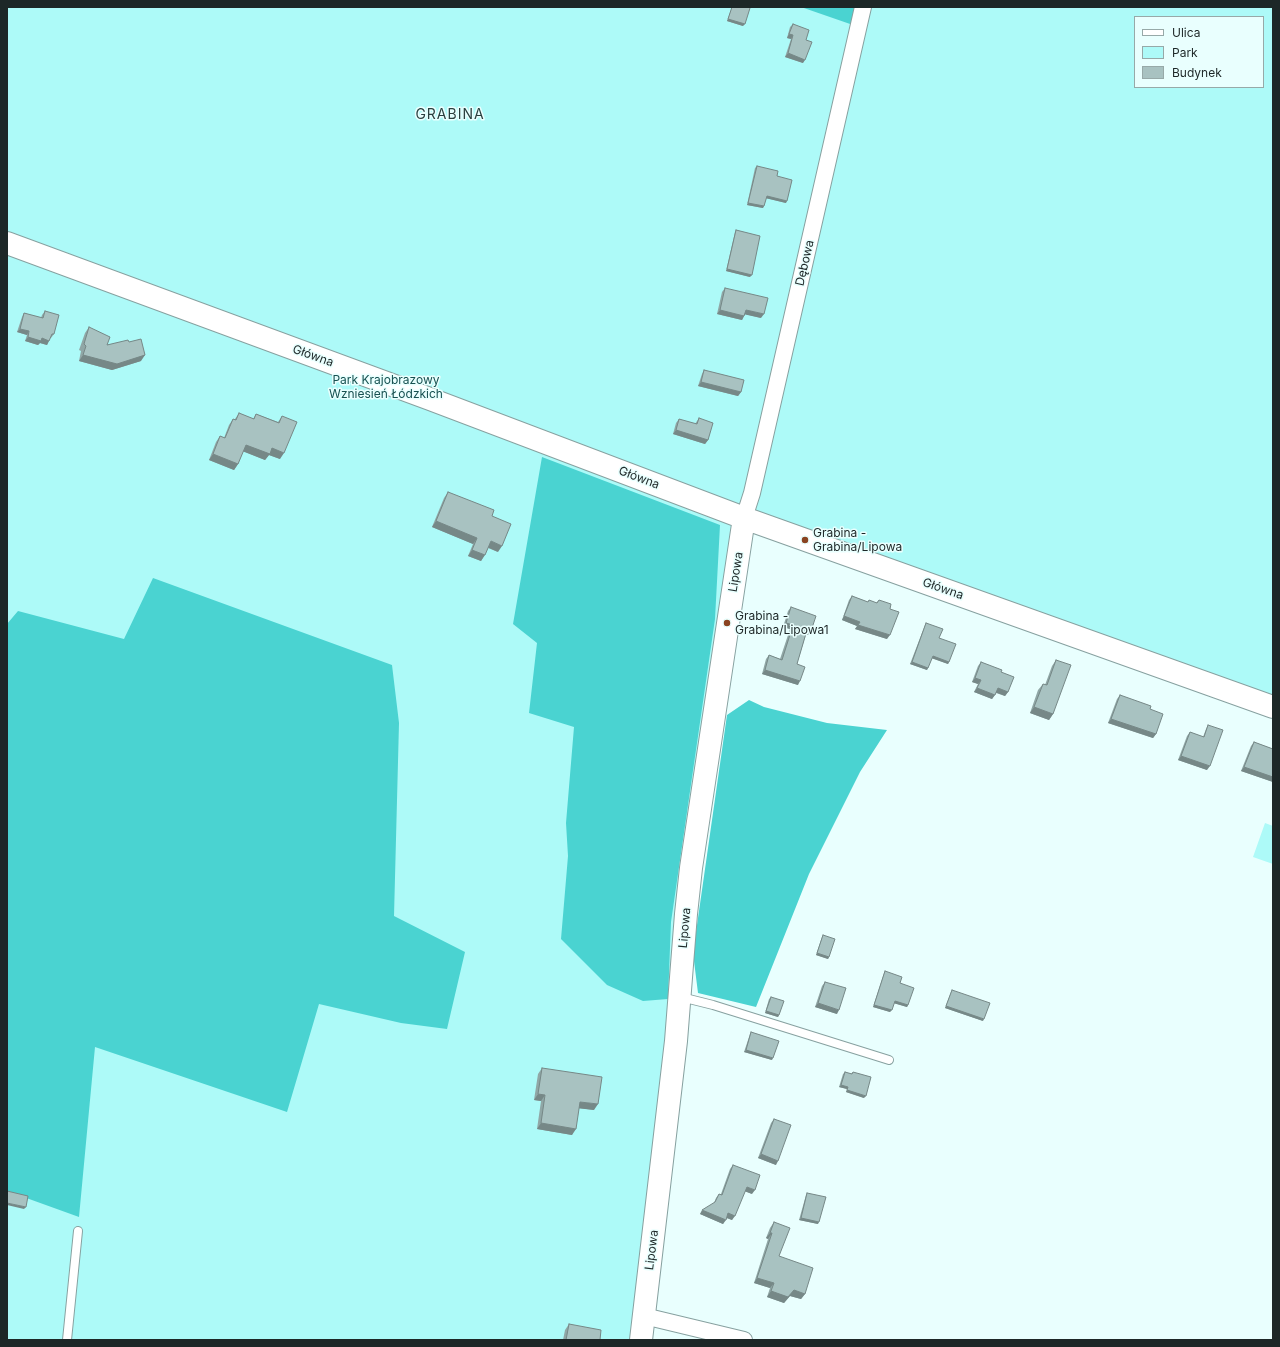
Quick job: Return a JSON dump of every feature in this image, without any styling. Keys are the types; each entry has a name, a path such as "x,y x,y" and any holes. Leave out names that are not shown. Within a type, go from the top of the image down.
{"street":[{"name":"Dębowa","path":"744,518 752,493 863,7"},
{"name":"Główna","path":"7,243 437,401 744,518 1273,707"},
{"name":"Lipowa","path":"641,1340 676,1042 686,914 744,518"},
{"path":"644,1316 744,1340"}],"lane":[{"path":"680,997 713,1005 888,1060"},
{"path":"66,1340 78,1231"}],"green space":[{"name":"Park Krajobrazowy Wzniesień Łódzkich","path":"7,7 1273,7 1273,715 740,519 641,1340 7,1340"},
{"path":"1265,823 1273,826 1273,864 1253,857"}],"shaded area":[{"path":"801,7 857,7 853,25"},
{"path":"542,457 720,525 715,619 671,922 668,999 643,1001 607,985 561,939 568,856 566,823 574,727 529,713 537,643 513,624"},
{"path":"153,578 392,665 399,723 394,916 465,952 447,1029 401,1023 319,1004 287,1112 95,1047 79,1217 7,1191 7,624 18,611 124,639"},
{"path":"749,700 764,707 827,723 887,730 860,772 809,874 756,1007 698,993 693,953 727,715"}],"building":[{"path":"732,7 750,8 745,24 728,19"},
{"path":"793,24 809,30 806,40 812,42 805,60 788,53 793,35 789,34"},
{"path":"757,166 778,171 777,176 792,180 787,201 767,196 764,206 748,203"},
{"path":"736,230 760,236 752,275 727,269"},
{"path":"725,288 768,298 764,314 746,310 744,316 720,310"},
{"path":"45,311 59,315 54,334 52,334 49,341 42,338 41,341 28,337 29,331 20,329 24,313 43,318"},
{"path":"89,327 110,337 107,345 128,340 129,342 141,339 145,355 117,364 83,355 86,346 84,344"},
{"path":"704,370 744,380 741,392 701,382"},
{"path":"239,413 254,419 256,414 279,423 282,416 297,422 284,453 272,448 270,454 246,445 238,464 213,454 220,436 225,438 233,419 236,420"},
{"path":"699,418 713,423 708,440 676,430 679,419 697,424"},
{"path":"448,492 494,510 492,516 511,524 502,546 491,541 485,555 472,550 477,538 436,521"},
{"path":"852,596 868,602 869,600 877,603 879,600 891,604 890,609 899,612 890,635 858,625 860,622 844,616"},
{"path":"791,607 816,616 811,631 807,630 797,664 805,667 800,681 765,670 769,655 782,660 793,625 786,623"},
{"path":"926,623 943,629 939,638 956,644 949,662 933,656 928,668 912,662"},
{"path":"1056,660 1071,665 1053,714 1034,707 1043,684 1047,685"},
{"path":"981,662 1002,670 1001,672 1014,677 1008,692 998,688 995,695 977,688 981,680 975,678"},
{"path":"1120,695 1151,706 1150,709 1163,714 1156,734 1111,719"},
{"path":"1208,725 1223,730 1210,766 1181,756 1190,732 1204,737"},
{"path":"1254,742 1273,749 1273,777 1244,767"},
{"path":"823,935 835,939 829,957 817,953"},
{"path":"885,971 902,977 900,983 914,988 908,1005 895,1001 892,1010 874,1005"},
{"path":"825,982 846,988 839,1010 818,1003"},
{"path":"952,990 990,1003 984,1019 946,1006"},
{"path":"771,997 784,1001 779,1015 766,1011"},
{"path":"751,1032 779,1041 773,1058 746,1050"},
{"path":"542,1068 602,1077 598,1104 580,1102 576,1129 541,1123 545,1095 538,1094"},
{"path":"845,1072 852,1074 853,1072 871,1077 866,1096 847,1090 848,1087 841,1085"},
{"path":"774,1119 791,1125 778,1161 761,1154"},
{"path":"733,1165 760,1175 755,1190 747,1187 735,1216 728,1213 726,1220 702,1210 715,1202 719,1194 722,1195"},
{"path":"7,1191 28,1196 26,1207 7,1203"},
{"path":"807,1193 826,1197 819,1222 801,1218"},
{"path":"774,1222 790,1228 779,1256 813,1268 805,1294 794,1290 788,1297 771,1291 774,1283 757,1278 772,1233 770,1233"},
{"path":"569,1324 601,1330 600,1340 566,1340"}],"place":[{"name":"Grabina - Grabina/Lipowa","path":"805,540"},
{"name":"Grabina - Grabina/Lipowa1","path":"727,623"}],"district":[{"name":"GRABINA","path":"450,115"}]}
